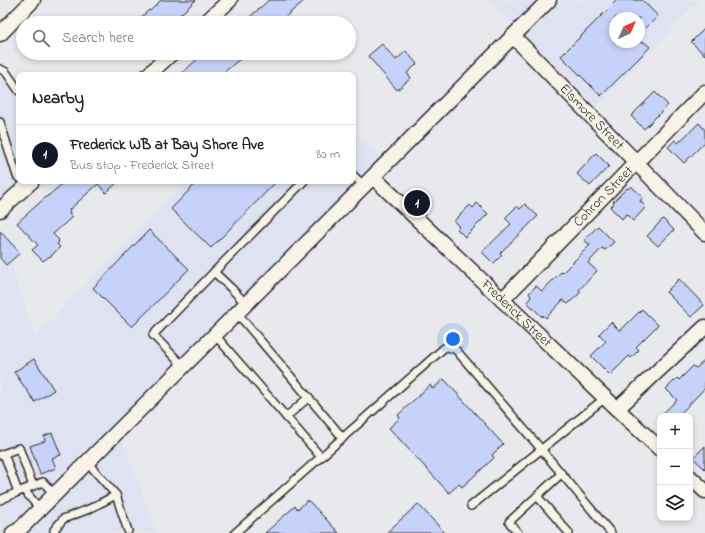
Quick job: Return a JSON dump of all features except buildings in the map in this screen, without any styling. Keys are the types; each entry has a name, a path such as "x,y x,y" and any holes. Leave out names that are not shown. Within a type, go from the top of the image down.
{"street":[{"path":"18,16 34,0"},
{"path":"213,16 230,0"},
{"path":"13,533 19,530 242,309 549,0"},
{"path":"0,34 16,18"},
{"name":"Elsmore Street","path":"513,36 705,233"},
{"path":"151,72 164,60"},
{"name":"Cohron Street","path":"502,300 705,92"},
{"name":"Frederick Street","path":"369,181 502,300 657,446"},
{"path":"0,210 22,184"},
{"path":"617,409 705,327"},
{"path":"693,480 705,491"}],"lane":[{"path":"0,69 6,72 16,87"},
{"path":"0,122 16,173"},
{"path":"356,176 369,181"},
{"path":"184,366 153,335 301,184"},
{"path":"214,272 232,289 242,309 309,397 343,438"},
{"path":"215,335 321,457"},
{"path":"235,533 444,348 449,347 456,350 611,533"},
{"path":"286,417 309,397"},
{"path":"471,506 605,398"},
{"path":"33,486 19,448 2,455 21,491 40,509"},
{"path":"87,462 116,495 128,531"},
{"path":"518,533 509,522 561,474"},
{"path":"0,500 43,482 54,495"},
{"path":"54,533 54,530 63,519 89,509 116,495"},
{"path":"537,496 569,533"}],"shaded area":[{"path":"489,0 700,0 596,107"},
{"path":"0,72 16,91 16,184 18,184 0,201"},
{"path":"356,133 382,159 110,429 123,443 157,533 0,533 0,229 35,337 184,184 356,184"}],"place":[{"name":"Frederick WB at Bay Shore Ave","path":"417,203"}]}
